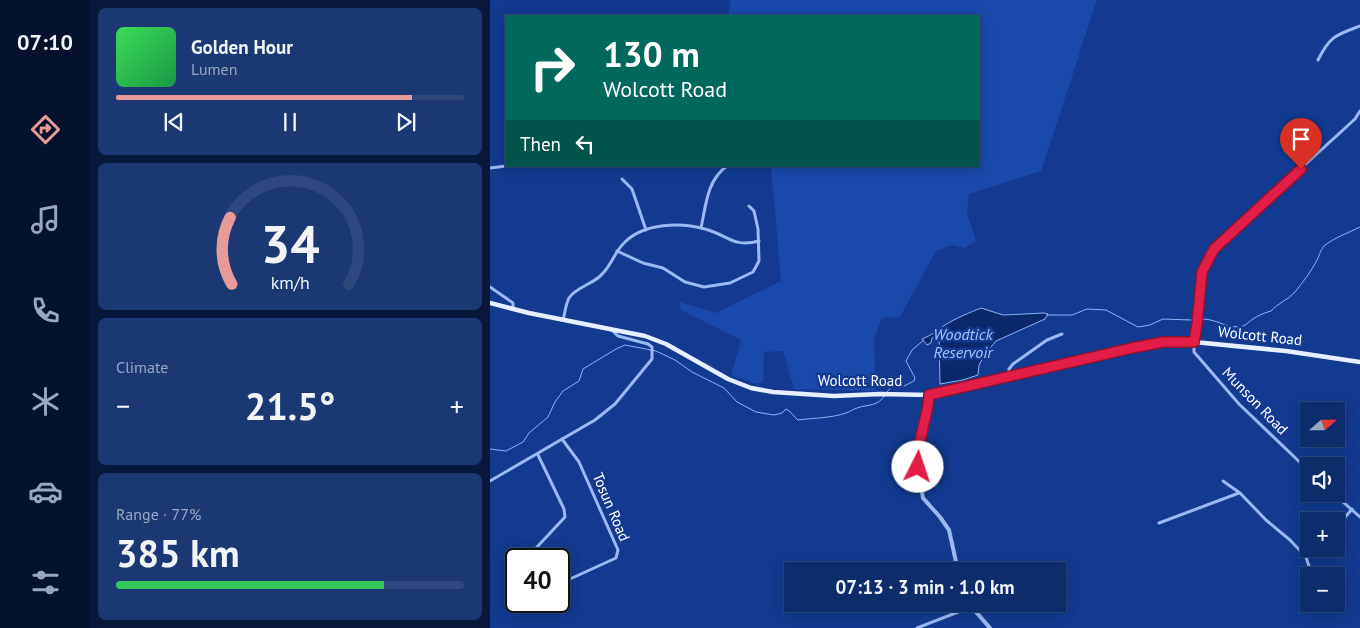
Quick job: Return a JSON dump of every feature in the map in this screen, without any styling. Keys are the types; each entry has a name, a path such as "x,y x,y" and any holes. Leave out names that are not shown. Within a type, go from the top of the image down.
{"main road":[{"name":"Wolcott Road","path":"490,302 563,320 645,336 666,344 728,379 751,388 773,392 834,396 929,395 1163,342 1194,342 1286,351 1360,362"}],"street":[{"path":"1318,60 1325,45 1336,34 1360,26"},
{"path":"1194,342 1202,272 1214,249 1355,119 1360,111"},
{"path":"490,168 505,166"},
{"path":"700,228 710,187 718,172 726,167"},
{"path":"622,179 632,188 646,230"},
{"path":"617,251 643,263 662,268 685,282 704,287 730,283 753,272 759,261 760,241 754,211 749,206"},
{"path":"563,320 569,297 602,276 625,241 636,234 662,226 690,226 707,229 734,242 749,244 760,241"},
{"path":"490,287 513,303 513,309"},
{"path":"490,481 538,455 595,420 615,404 653,357 652,347 643,342 618,336 611,329"},
{"path":"1009,376 1009,368 1013,364 1047,340 1062,334"},
{"name":"Munson Road","path":"1194,342 1194,352 1239,404 1300,462"},
{"path":"929,395 920,441 918,467 923,498 949,530 956,562"},
{"name":"Tosun Road","path":"562,439 579,462 618,550 616,558 570,579"},
{"path":"536,548 565,517 564,509 538,455"},
{"path":"1223,481 1240,493 1300,551"},
{"path":"1159,523 1240,493"},
{"path":"1344,502 1360,517"},
{"path":"1345,517 1352,509"},
{"path":"1306,557 1309,567"},
{"path":"917,628 954,612"},
{"path":"976,612 990,628"}],"shaded area":[{"path":"731,0 1097,0 1041,171 969,194 967,213 976,241 964,248 952,245 936,251 900,317 882,318 874,339 876,391 794,389 783,351 764,352 763,383 753,383 731,375 741,340 681,310 679,302 716,313 781,281 771,167 980,167 980,15 728,15"}],"water":[{"name":"Woodtick Reservoir","path":"981,308 1003,315 1048,314 1045,319 996,341 979,365 978,375 940,384 939,334 936,334 932,338 931,343 927,345 922,339 953,320"}],"waterway":[{"path":"1203,319 1238,327 1257,316 1271,311 1295,292 1311,270 1325,245 1360,227"},
{"path":"1047,315 1072,315 1087,309 1106,310 1138,327 1150,325 1163,319 1191,320"},
{"path":"887,392 892,386 904,386 914,381 915,378 906,361 912,350 924,340"},
{"path":"490,449 506,451 523,442 529,433 548,417 563,391 579,381 583,369 625,345 656,351 675,360 692,372 724,388 737,402 756,412 774,415 782,413 786,409 798,420 829,417 841,415 856,408 879,402 885,395"}],"route":[{"path":"918,467 920,441 929,395 1132,348 1163,342 1194,342 1202,272 1214,249 1301,169"}]}
